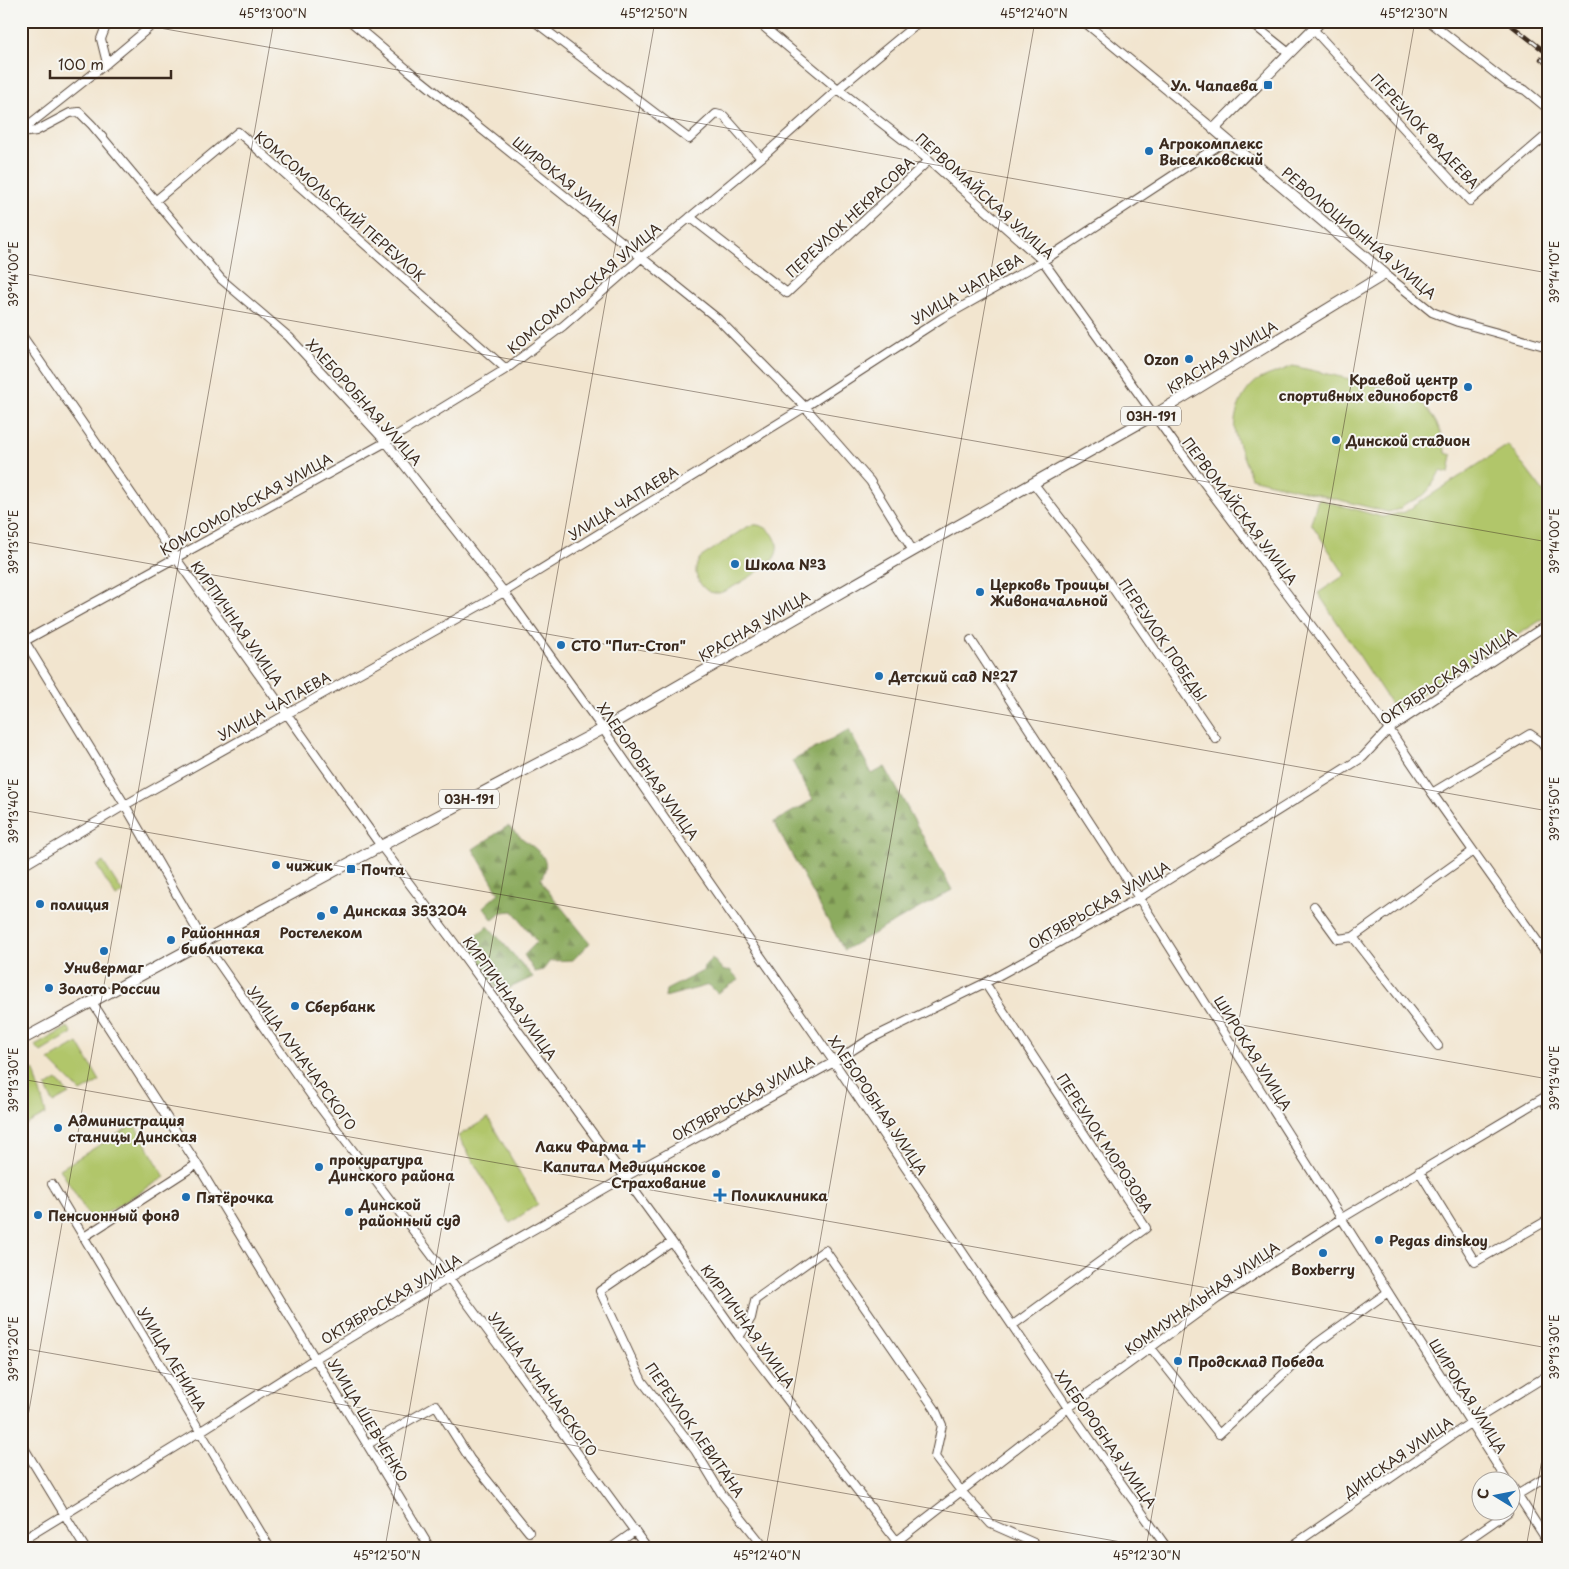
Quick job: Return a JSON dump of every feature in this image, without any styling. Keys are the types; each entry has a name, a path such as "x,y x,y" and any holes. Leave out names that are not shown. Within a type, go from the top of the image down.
{"main road":[{"path":"1214,129 1321,21"},
{"name":"РЕВОЛЮЦИОННАЯ УЛИЦА","path":"1214,129 1385,274"},
{"name":"КРАСНАЯ УЛИЦА","path":"21,1040 603,729 1154,415 1385,274"}],"street":[{"path":"107,63 101,39 108,21"},
{"path":"21,132 157,21"},
{"name":"ШИРОКАЯ УЛИЦА","path":"350,21 408,70 718,319 806,407 870,481 913,551"},
{"path":"534,21 689,139 716,114 724,116 761,158"},
{"name":"ПЕРВОМАЙСКАЯ УЛИЦА","path":"757,21 929,160 1043,260 1177,448 1389,729 1548,956"},
{"name":"КОМСОМОЛЬСКАЯ УЛИЦА","path":"22,640 386,442 506,369 563,326 761,158 838,88 920,21"},
{"name":"РЕВОЛЮЦИОННАЯ УЛИЦА","path":"1083,21 1214,129"},
{"path":"1249,21 1289,53"},
{"path":"1429,21 1509,84 1525,90 1548,109"},
{"name":"ПЕРЕУЛОК ФАДЕЕВА","path":"1313,29 1470,201 1548,134"},
{"name":"ХЛЕБОРОБНАЯ УЛИЦА","path":"21,132 36,131 70,112 79,112 221,279 289,338 386,442 504,592 603,729 834,1062 1068,1408 1167,1548"},
{"name":"КОМСОМОЛЬСКИЙ ПЕРЕУЛОК","path":"155,201 238,132 506,369"},
{"name":"УЛИЦА ЧАПАЕВА","path":"21,868 125,805 504,592 806,407 942,318 1043,260 1227,140"},
{"name":"ПЕРЕУЛОК НЕКРАСОВА","path":"690,217 788,293 929,160"},
{"name":"РЕВОЛЮЦИОННАЯ УЛИЦА","path":"1385,274 1432,312 1458,322 1548,347"},
{"name":"КИРПИЧНАЯ УЛИЦА","path":"21,334 175,558 381,846 452,940 739,1337 900,1544"},
{"name":"ПЕРЕУЛОК ПОБЕДЫ","path":"1034,484 1100,568 1216,740"},
{"name":"ОКТЯБРЬСКАЯ УЛИЦА","path":"21,1541 449,1278 834,1062 870,1039 984,983 1140,898 1363,757 1389,729 1548,624"},
{"name":"УЛИЦА ЛУНАЧАРСКОГО","path":"22,640 125,805 204,942 313,1098 449,1278 647,1548"},
{"name":"ШИРОКАЯ УЛИЦА","path":"971,640 1140,898 1502,1472"},
{"path":"1432,793 1530,734 1540,741 1548,752"},
{"path":"1314,906 1338,939 1353,937 1473,851"},
{"path":"1353,937 1438,1046"},
{"name":"ПЕРЕУЛОК МОРОЗОВА","path":"984,983 1146,1228 1013,1325"},
{"name":"УЛИЦА ШЕВЧЕНКО","path":"92,1002 197,1164 430,1548"},
{"path":"1545,1097 1548,1108"},
{"name":"КОММУНАЛЬНАЯ УЛИЦА","path":"888,1548 900,1544 960,1491 1068,1408 1217,1299 1342,1218 1545,1097"},
{"path":"84,1237 197,1164"},
{"path":"1419,1171 1475,1262 1548,1220"},
{"name":"УЛИЦА ЛЕНИНА","path":"52,1184 270,1548"},
{"name":"ПЕРЕУЛОК ЛЕВИТАНА","path":"672,1242 600,1291 642,1381 695,1450 721,1493 765,1548"},
{"path":"739,1337 751,1318 755,1300 825,1250 935,1409 942,1425 935,1457 960,1491 991,1524 1034,1544 1037,1548"},
{"path":"1151,1348 1219,1434 1317,1343 1388,1292"},
{"name":"ДИНСКАЯ УЛИЦА","path":"1289,1548 1470,1422 1548,1374"},
{"path":"368,1444 436,1405 470,1459 530,1532"},
{"path":"21,1443 85,1548"},
{"path":"1522,1492 1548,1476"},
{"path":"1522,1502 1548,1542"},
{"path":"1456,1548 1494,1522"},
{"path":"611,1548 635,1531"}],"green space":[{"path":"1293,366 1411,393 1429,412 1439,428 1445,453 1452,455 1449,473 1440,471 1424,495 1404,504 1400,509 1388,512 1251,478 1235,430 1236,413 1239,405 1248,389 1254,383 1264,377"},
{"path":"1508,445 1548,498 1548,616 1395,710 1318,593 1345,575 1311,523 1318,499 1382,517 1405,512"},
{"path":"752,525 764,527 773,535 777,546 774,558 757,572 724,591 716,593 706,590 696,574 696,567 700,558"},
{"path":"849,730 872,774 885,767 952,890 844,950 774,822 813,800 792,761"},
{"path":"508,826 543,857 545,867 541,879 545,887 590,943 573,960 550,961 543,970 535,972 524,955 537,942 513,911 502,912 493,920 483,907 499,893 473,849"},
{"path":"103,862 123,893 116,897 97,866"},
{"path":"488,926 533,977 501,992 490,980 478,963 470,940"},
{"path":"712,958 724,971 730,970 739,980 717,993 709,985 665,997 666,990 703,971 704,966"},
{"path":"68,1027 72,1033 41,1052 35,1046"},
{"path":"78,1043 100,1081 81,1092 49,1060"},
{"path":"34,1070 46,1114 26,1125 21,1116 21,1077"},
{"path":"57,1080 69,1094 53,1103 46,1087"},
{"path":"488,1118 538,1204 510,1223 458,1136"},
{"path":"134,1124 165,1177 92,1221 60,1169"}],"railway":[{"path":"1506,21 1548,54"},
{"path":"1541,59 1548,64"}],"place":[{"name":"Ул. Чапаева","path":"1268,85"},
{"name":"Агрокомплекс Выселковский","path":"1149,151"},
{"name":"Ozon","path":"1189,359"},
{"name":"Краевой центр спортивных единоборств","path":"1468,387"},
{"name":"Динской стадион","path":"1336,440"},
{"name":"Школа №3","path":"735,564"},
{"name":"Церковь Троицы Живоначальной","path":"980,592"},
{"name":"СТО \"Пит-Стоп\"","path":"561,645"},
{"name":"Детский сад №27","path":"879,676"},
{"name":"чижик","path":"276,865"},
{"name":"Почта","path":"351,869"},
{"name":"полиция","path":"40,904"},
{"name":"Динская 353204","path":"334,910"},
{"name":"Ростелеком","path":"321,916"},
{"name":"Районнная библиотека","path":"171,940"},
{"name":"Универмаг","path":"104,951"},
{"name":"Золото России","path":"49,988"},
{"name":"Сбербанк","path":"295,1006"},
{"name":"Администрация станицы Динская","path":"58,1128"},
{"name":"Лаки Фарма","path":"639,1146"},
{"name":"прокуратура Динского района","path":"319,1167"},
{"name":"Капитал Медицинское Страхование","path":"716,1174"},
{"name":"Поликлиника","path":"720,1195"},
{"name":"Пятёрочка","path":"186,1197"},
{"name":"Динской районный суд","path":"349,1212"},
{"name":"Пенсионный фонд","path":"38,1215"},
{"name":"Pegas dinskoy","path":"1379,1240"},
{"name":"Boxberry","path":"1323,1253"},
{"name":"Продсклад Победа","path":"1178,1361"}]}
